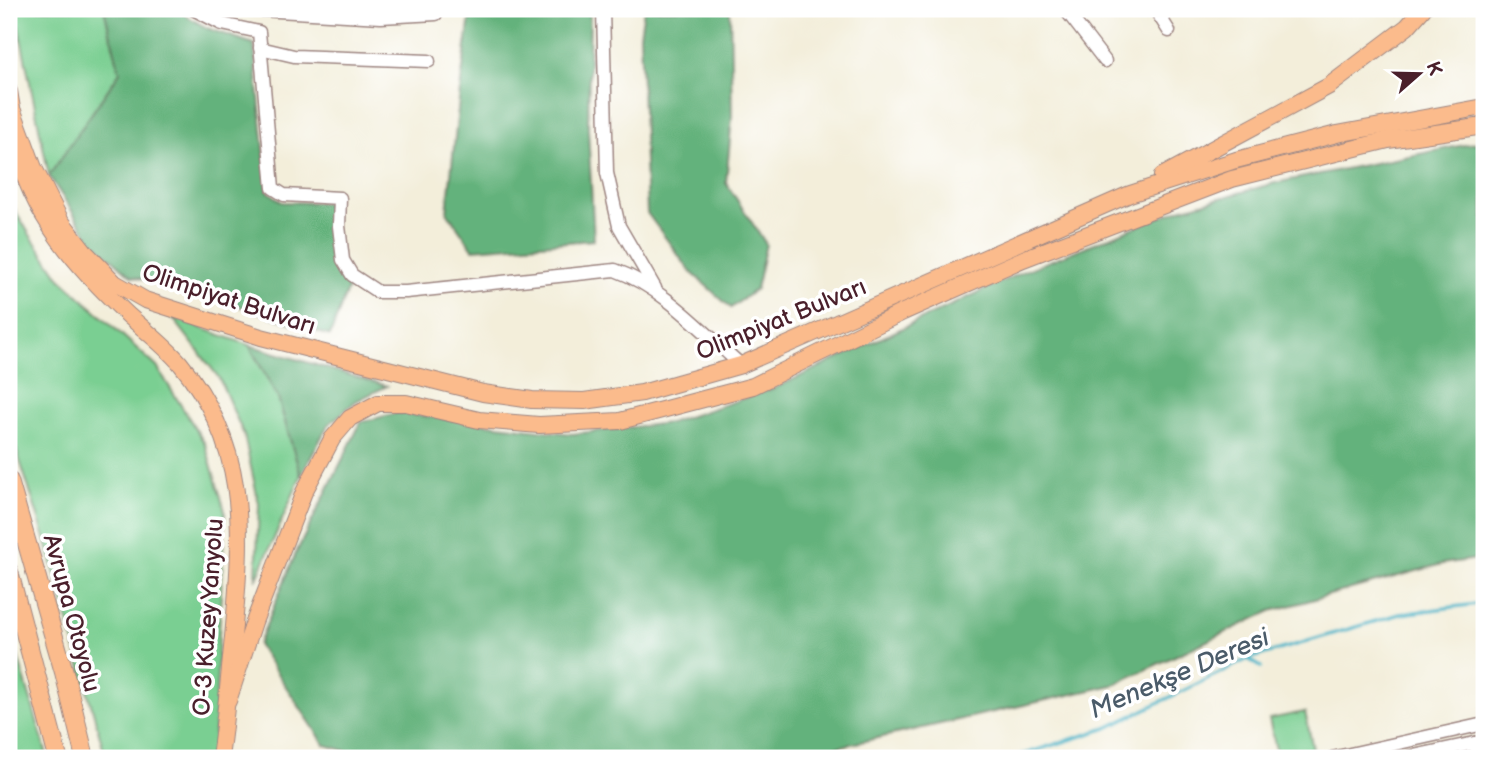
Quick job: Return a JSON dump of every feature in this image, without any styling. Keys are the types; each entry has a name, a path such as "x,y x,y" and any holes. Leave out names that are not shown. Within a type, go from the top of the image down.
{"highway":[{"name":"Avrupa Otoyolu","path":"9,481 64,672 85,758"},
{"name":"Avrupa Otoyolu","path":"9,572 58,758"}],"main road":[{"path":"1129,194 1329,86 1407,27 1423,9"},
{"name":"O-3 Kuzey Yanyolu","path":"9,92 16,148 27,184 48,224 68,254 108,296 179,362 205,400 221,433 233,472 240,517 239,569 228,701 220,758"},
{"name":"Olimpiyat Bulvarı","path":"13,111 34,168 61,221 86,253 115,283 145,300 300,347 483,393 532,400 584,401 642,393 741,365 1129,194 1236,160 1337,134 1484,107"},
{"name":"Olimpiyat Bulvarı","path":"228,701 254,622 304,492 332,439 350,418 379,403 406,403 479,420 538,425 620,421 753,386 902,312 1023,259 1232,179 1388,140 1484,126"}],"street":[{"path":"194,9 222,24 258,32 273,188 284,195 340,198 339,226 343,260 352,275 378,292 406,292 615,270 636,278 658,292 741,365"},
{"path":"603,9 607,173 611,197 619,226 658,292"},
{"path":"1065,9 1105,61"},
{"path":"1154,9 1169,31"},
{"path":"260,10 381,17 436,15"},
{"path":"260,48 294,56 429,61"},
{"path":"1332,758 1484,724"},
{"path":"1404,758 1461,752 1479,742"},
{"path":"1478,758 1479,742"}],"green space":[{"path":"15,9 104,9 120,72 49,176"},
{"path":"104,9 175,9 207,28 254,44 268,191 282,202 332,203 337,262 351,280 330,336 227,302 131,276 91,240 49,176 120,72"},
{"path":"471,9 590,9 588,129 594,240 473,249 447,212"},
{"path":"644,9 730,9 732,117 726,183 766,244 756,289 731,308 691,272 647,213 640,35"},
{"path":"1484,141 1484,558 1442,564 1271,611 1113,685 789,758 372,758 325,745 258,645 295,555 361,422 397,413 572,434 669,423 775,388 1022,272 1180,209 1275,183"},
{"path":"9,200 60,278 157,367 205,444 225,511 213,758 106,758 44,535 9,427"},
{"path":"173,318 249,345 278,398 301,476 256,580 259,504 244,435 219,378"},
{"path":"249,345 387,386 356,401 328,425 301,476 278,398"},
{"path":"9,625 10,630 48,758 9,758"},
{"path":"1305,712 1313,749 1310,758 1256,758 1277,754 1269,719"}],"waterway":[{"name":"Menekşe Deresi","path":"1012,758 1107,728 1248,659 1400,614 1484,603"},
{"path":"1248,659 1261,667"}]}
